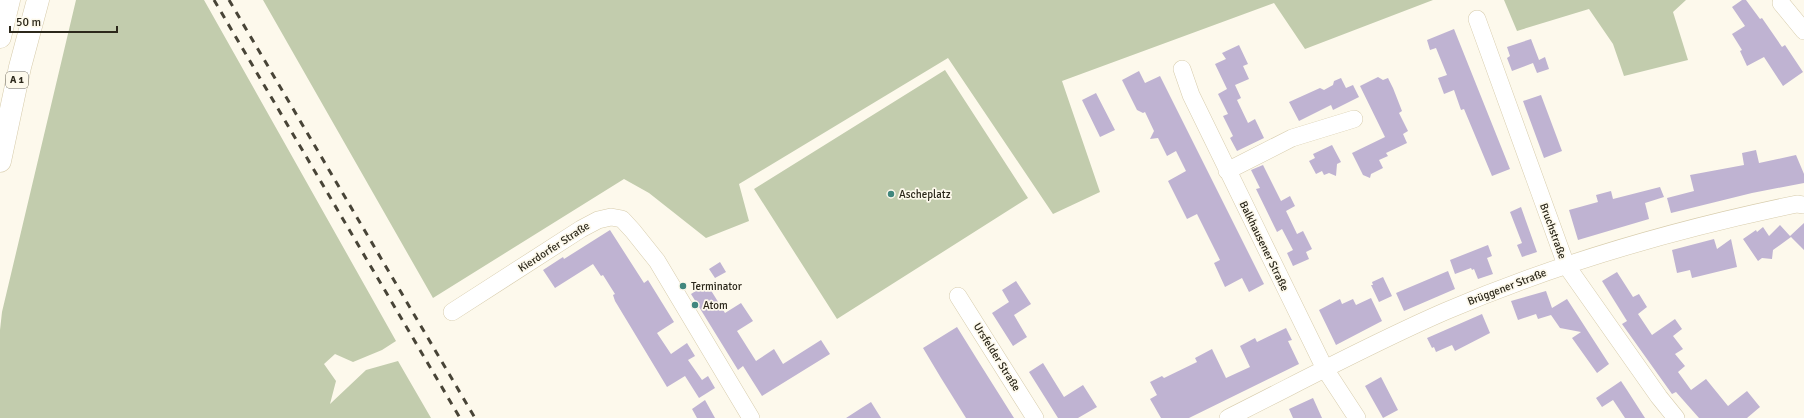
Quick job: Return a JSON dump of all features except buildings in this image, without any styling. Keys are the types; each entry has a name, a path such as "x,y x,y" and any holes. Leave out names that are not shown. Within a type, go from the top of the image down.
{"highway":[{"path":"0,37 9,0"},
{"name":"A 1","path":"0,161 20,67 38,0"}],"street":[{"path":"1781,3 1804,31"},
{"name":"Bruchstraße","path":"1477,19 1566,264 1659,398 1676,418"},
{"name":"Balkhausener Straße","path":"1182,69 1190,95 1325,369 1356,418"},
{"path":"1227,171 1292,138 1354,119"},
{"name":"Brüggener Straße","path":"1228,418 1445,311 1566,264 1713,221 1797,204 1804,204"},
{"name":"Kierdorfer Straße","path":"452,312 580,229 598,220 611,217 622,219 657,260 751,418"},
{"name":"Ursfelder Straße","path":"958,296 968,309 1035,418"}],"green space":[{"path":"76,0 204,0 396,341 382,350 353,362 335,354 324,364 336,381 330,404 366,370 398,361 431,418 0,418 0,330 2,312"},
{"path":"263,0 1433,0 1305,49 1274,3 1062,81 1100,192 1053,214 948,58 739,184 749,221 706,238 649,193 624,179 433,298"},
{"path":"1504,0 1686,0 1673,12 1688,60 1624,76 1613,44 1589,9 1517,31"},
{"name":"Ascheplatz","path":"945,70 1028,198 837,319 754,189"}],"railway":[{"path":"214,0 460,418"},
{"path":"229,0 475,418"}],"place":[{"name":"Ascheplatz","path":"891,194"},
{"name":"Terminator","path":"683,286"},
{"name":"Atom","path":"695,305"}]}
